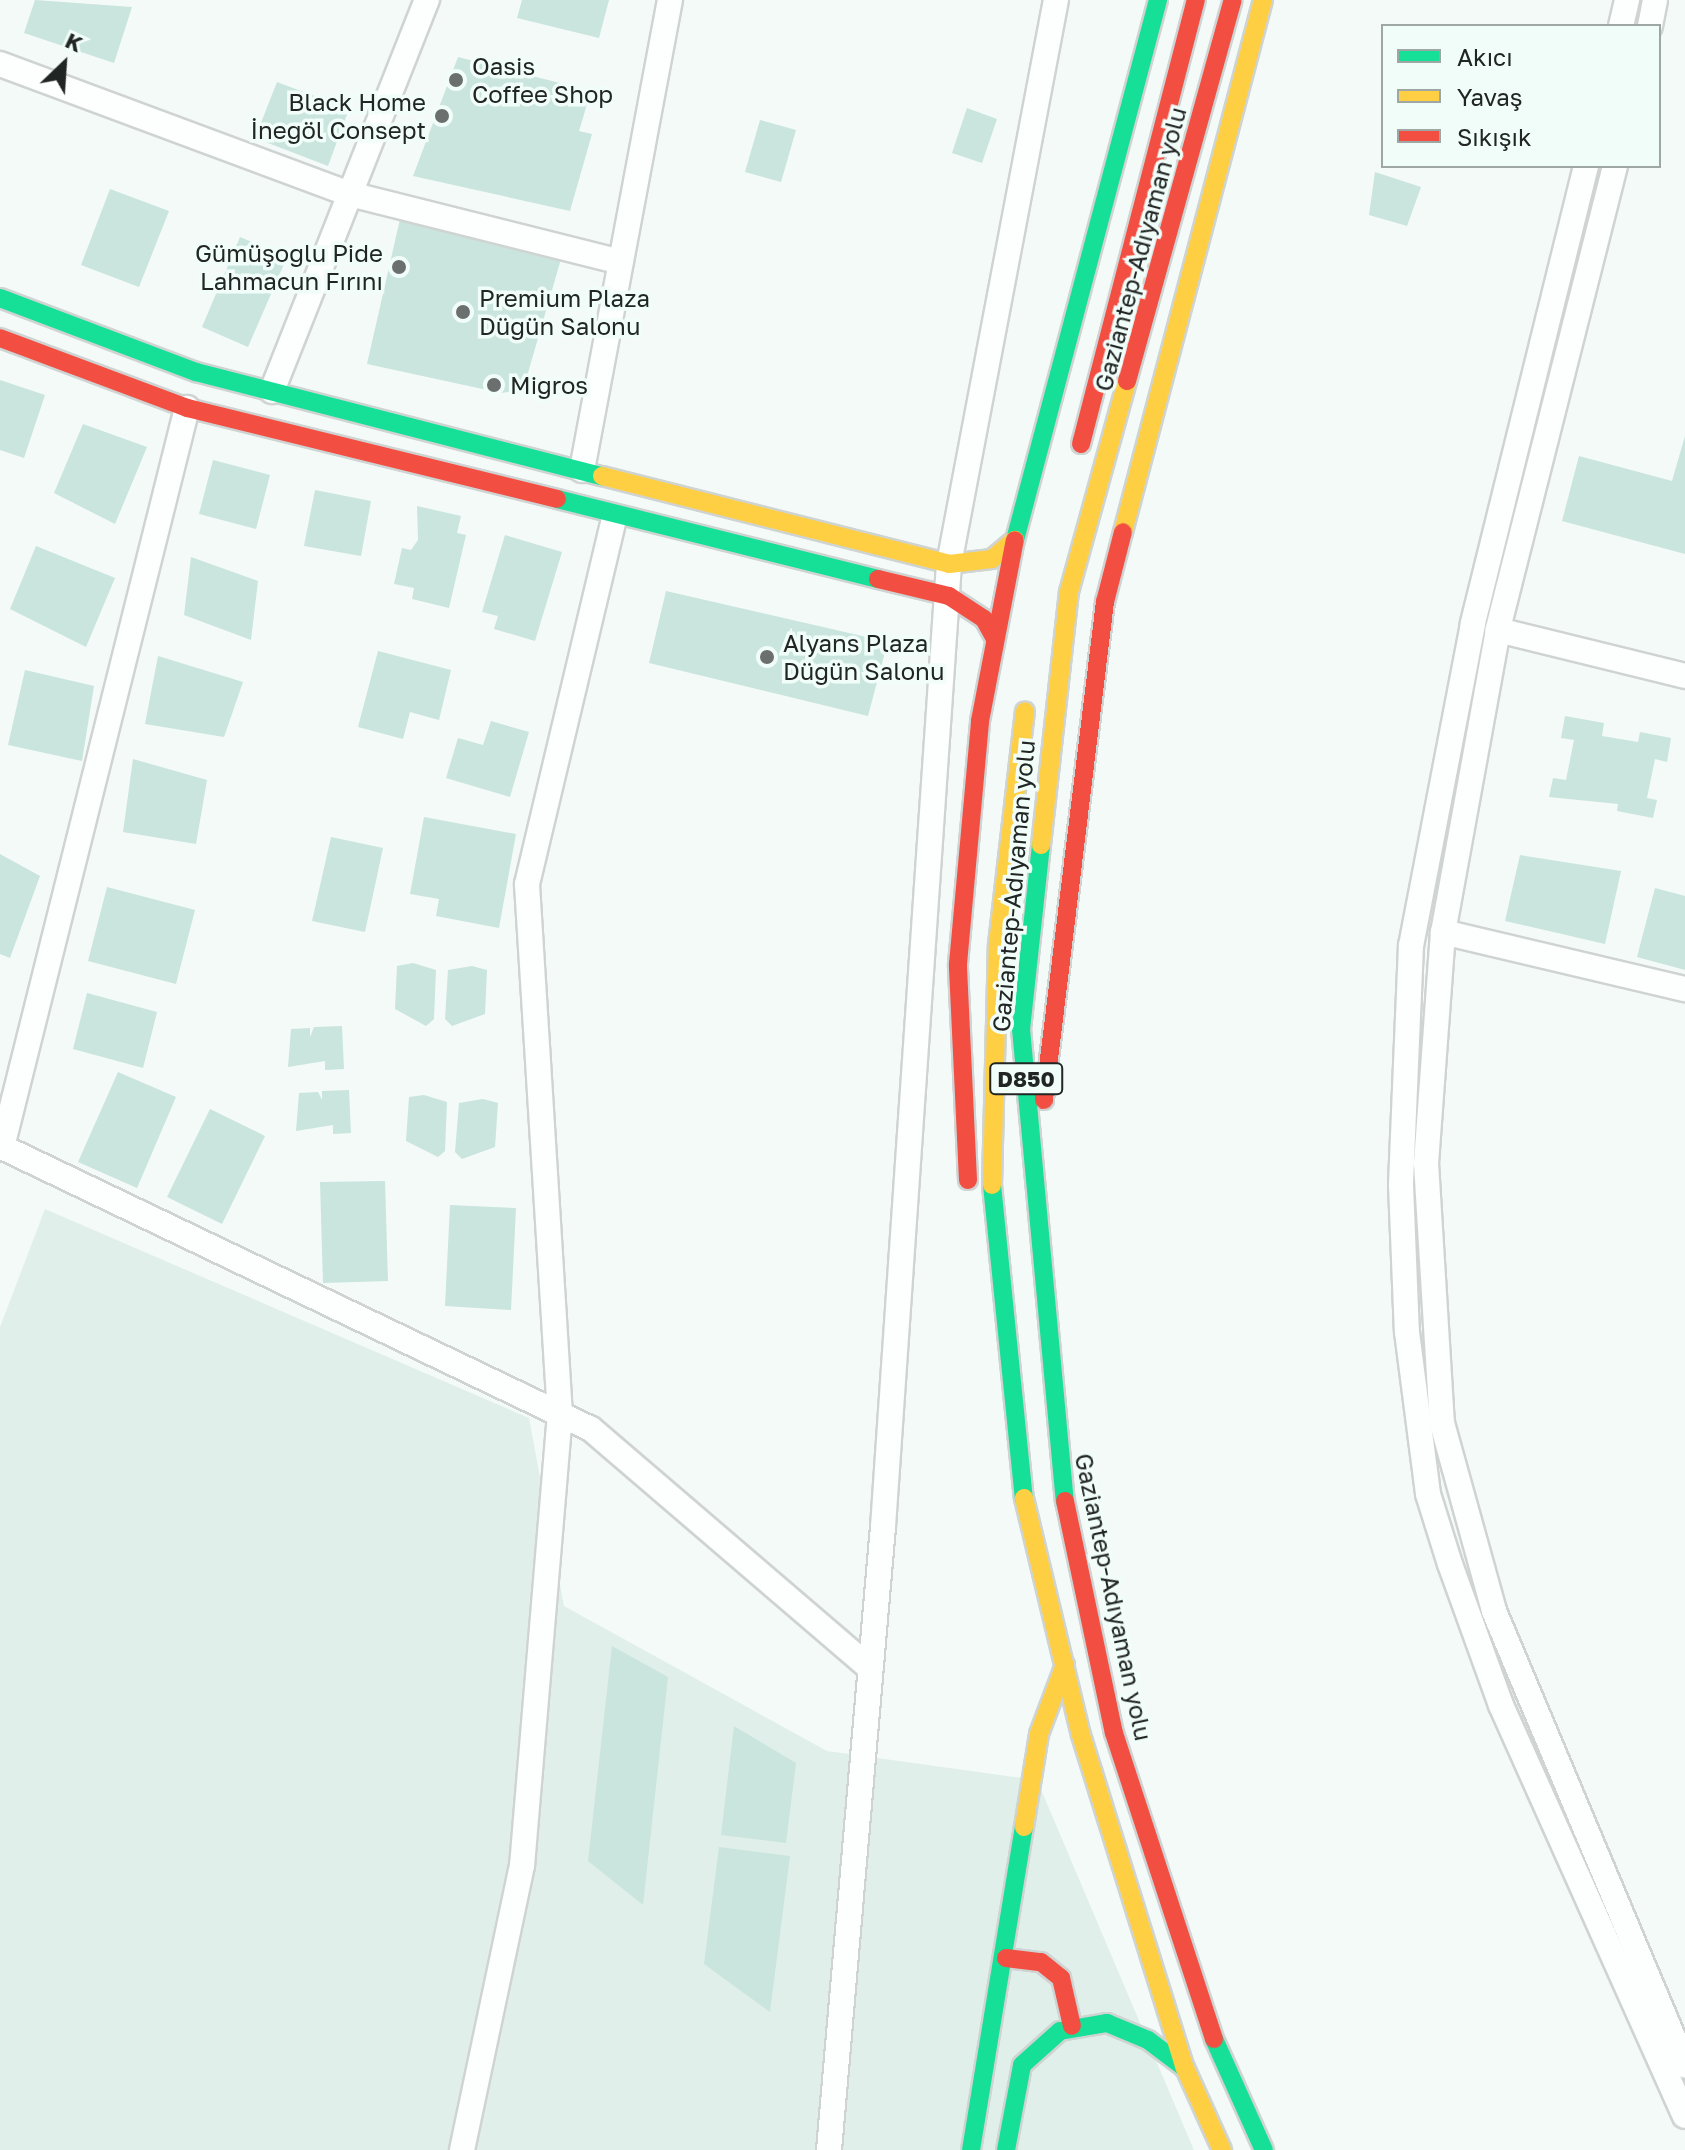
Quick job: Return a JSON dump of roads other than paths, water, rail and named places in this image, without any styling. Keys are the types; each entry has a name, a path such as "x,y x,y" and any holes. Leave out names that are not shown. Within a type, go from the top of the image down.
{"main road":[{"path":"1001,1274 969,1195 958,964 995,639 1015,540 1158,0"},
{"name":"Gaziantep-Adıyaman yolu","path":"1077,463 1196,0"},
{"name":"Gaziantep-Adıyaman yolu","path":"1233,0 1069,592 1021,1029 1064,1498 1114,1733 1216,2045 1264,2150"},
{"path":"1034,1169 1105,602 1263,0"},
{"path":"0,298 196,372 949,564 992,559 1015,540"},
{"path":"0,338 187,408 614,518 949,596 984,619 995,639"},
{"name":"Gaziantep-Adıyaman yolu","path":"1028,687 998,944 992,1194 1022,1488 1065,1665 1185,2068 1222,2150"},
{"path":"971,2150 1006,1958 1039,1734 1065,1665"},
{"path":"1006,1958 1041,1962 1061,1978 1072,2026"},
{"path":"1006,2150 1022,2065 1072,2026 1124,2030 1185,2068"}],"street":[{"path":"272,391 427,0"},
{"path":"582,470 670,0"},
{"path":"829,2150 870,1668 949,564 1056,0"},
{"path":"1621,24 1627,0"},
{"path":"1650,24 1655,0"},
{"path":"0,64 350,194 621,262"},
{"path":"1586,168 1473,624 1411,945 1401,1185 1407,1332 1428,1494 1450,1564 1501,1705 1685,2116"},
{"path":"1614,168 1498,630 1443,932 1426,1163 1442,1423 1494,1611 1685,2066"},
{"path":"187,408 1,1146 591,1429 870,1668"},
{"path":"462,2150 522,1866 560,1415 527,884 614,518"},
{"path":"1498,630 1685,676"},
{"path":"1443,932 1685,989"}],"place":[{"name":"Oasis Coffee Shop","path":"456,80"},
{"name":"Black Home İnegöl Consept","path":"442,116"},
{"name":"Gümüşoğlu Pide Lahmacun Fırını","path":"399,267"},
{"name":"Premium Plaza Düğün Salonu","path":"463,312"},
{"name":"Migros","path":"494,385"},
{"name":"Alyans Plaza Düğün Salonu","path":"767,657"}]}
